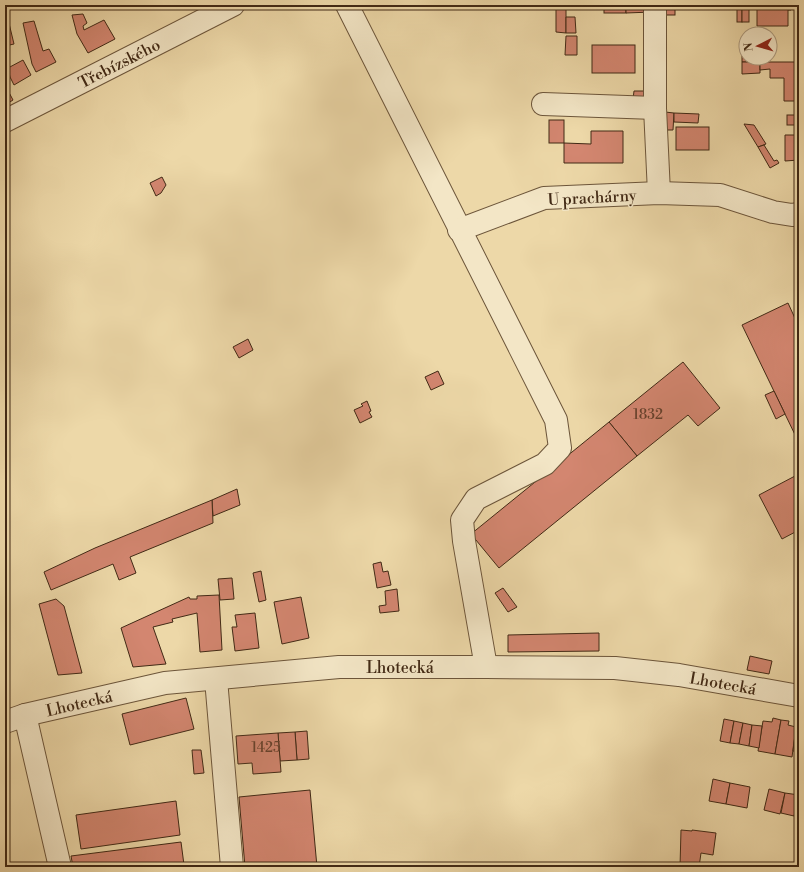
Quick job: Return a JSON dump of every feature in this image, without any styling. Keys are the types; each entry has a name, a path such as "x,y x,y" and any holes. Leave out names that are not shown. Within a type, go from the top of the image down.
{"street":[{"name":"Třebízského","path":"5,121 233,5"},
{"path":"347,5 556,420 560,448 545,464 476,499 462,520 464,541 486,667"},
{"name":"U prachárny","path":"655,5 655,108 658,193"},
{"path":"543,104 655,108"},
{"name":"U prachárny","path":"460,230 544,198 658,193 720,195 773,212 792,215 799,214"},
{"name":"Lhotecká","path":"5,722 25,715 165,683 339,667 615,668 679,675 799,696"},
{"path":"216,679 232,867"},
{"path":"25,715 60,867"}],"building":[{"path":"508,5 540,5 540,9 508,9"},
{"path":"604,5 626,5 626,13 604,13"},
{"path":"626,5 652,5 652,12 626,13"},
{"path":"662,5 675,5 675,15 662,15"},
{"path":"737,5 742,5 742,22 737,22"},
{"path":"742,5 749,5 749,22 742,22"},
{"path":"769,5 791,5 791,10 788,10 788,26 757,26 757,8 769,8"},
{"path":"556,9 566,9 566,33 556,32"},
{"path":"83,14 87,23 83,26 84,30 104,20 115,39 88,53 77,34 72,15"},
{"path":"5,15 7,15 14,44 5,46"},
{"path":"566,17 575,17 576,33 566,33"},
{"path":"34,21 43,51 49,49 56,62 36,72 32,64 23,23"},
{"path":"566,36 577,36 577,55 565,55"},
{"path":"592,45 635,45 635,73 592,73"},
{"path":"23,60 31,75 14,85 8,68"},
{"path":"778,62 799,62 799,101 784,101 784,78 770,78 770,69 760,70 760,66 778,66"},
{"path":"742,66 760,66 760,73 742,74"},
{"path":"5,85 13,100 5,105"},
{"path":"634,91 652,91 652,99 633,99"},
{"path":"665,112 674,113 673,130 664,130"},
{"path":"674,113 699,114 698,123 674,122"},
{"path":"787,115 799,115 799,125 787,125"},
{"path":"549,120 564,120 564,143 549,143"},
{"path":"744,124 754,125 766,144 758,147"},
{"path":"676,127 709,127 709,150 676,150"},
{"path":"591,131 623,131 623,163 564,163 564,143 591,144"},
{"path":"785,135 799,135 799,160 785,161"},
{"path":"764,145 774,161 777,160 779,163 770,168 758,147"},
{"path":"162,177 166,185 161,193 156,196 150,183"},
{"path":"788,303 799,327 799,443 742,325"},
{"path":"248,339 253,350 239,358 233,347"},
{"path":"683,362 720,408 698,426 688,415 637,456 609,422"},
{"path":"438,371 444,384 431,390 425,377"},
{"path":"774,391 785,414 776,419 765,395"},
{"path":"367,401 371,411 369,412 372,417 360,423 354,410 363,406 361,404"},
{"path":"609,422 637,456 499,568 471,534"},
{"path":"795,476 799,485 799,530 782,539 759,495"},
{"path":"237,489 240,505 213,516 212,500"},
{"path":"212,500 213,523 130,557 136,573 119,580 113,564 51,590 44,572 95,548"},
{"path":"381,562 383,572 388,571 391,585 377,588 373,564"},
{"path":"261,571 266,600 259,602 253,573"},
{"path":"232,578 234,599 220,600 218,579"},
{"path":"503,588 517,607 508,612 495,593"},
{"path":"397,589 399,611 380,613 379,606 386,605 385,591"},
{"path":"219,595 222,650 200,652 197,613 172,619 173,622 153,627 166,664 133,667 121,628 189,597 190,599 197,599 197,596"},
{"path":"301,597 309,638 282,644 274,602"},
{"path":"56,599 64,606 82,673 58,675 39,604"},
{"path":"255,613 259,648 235,651 232,627 237,627 235,615"},
{"path":"599,633 599,651 508,652 508,635"},
{"path":"750,656 772,661 769,674 747,670"},
{"path":"186,698 194,729 130,745 122,714"},
{"path":"773,718 781,720 775,754 758,751 763,721 772,722"},
{"path":"724,719 734,721 730,743 720,741"},
{"path":"781,720 789,721 788,725 796,727 792,757 775,754"},
{"path":"797,720 799,721 799,752 793,751"},
{"path":"734,721 743,723 739,744 730,743"},
{"path":"743,723 752,725 749,746 739,744"},
{"path":"752,725 762,726 759,748 749,746"},
{"path":"307,731 309,759 297,760 295,732"},
{"path":"295,732 297,760 280,761 278,733"},
{"path":"278,733 281,772 253,774 252,763 238,764 236,736"},
{"path":"192,750 201,750 204,773 194,774"},
{"path":"713,779 730,783 726,804 709,801"},
{"path":"730,783 750,787 747,808 726,804"},
{"path":"769,789 785,793 780,814 764,810"},
{"path":"310,790 317,867 245,867 239,797"},
{"path":"785,793 799,795 794,816 781,813"},
{"path":"176,801 180,835 81,849 76,815"},
{"path":"681,830 716,833 713,855 701,853 699,867 680,867"},
{"path":"181,842 184,865 168,867 73,867 71,856"}]}
